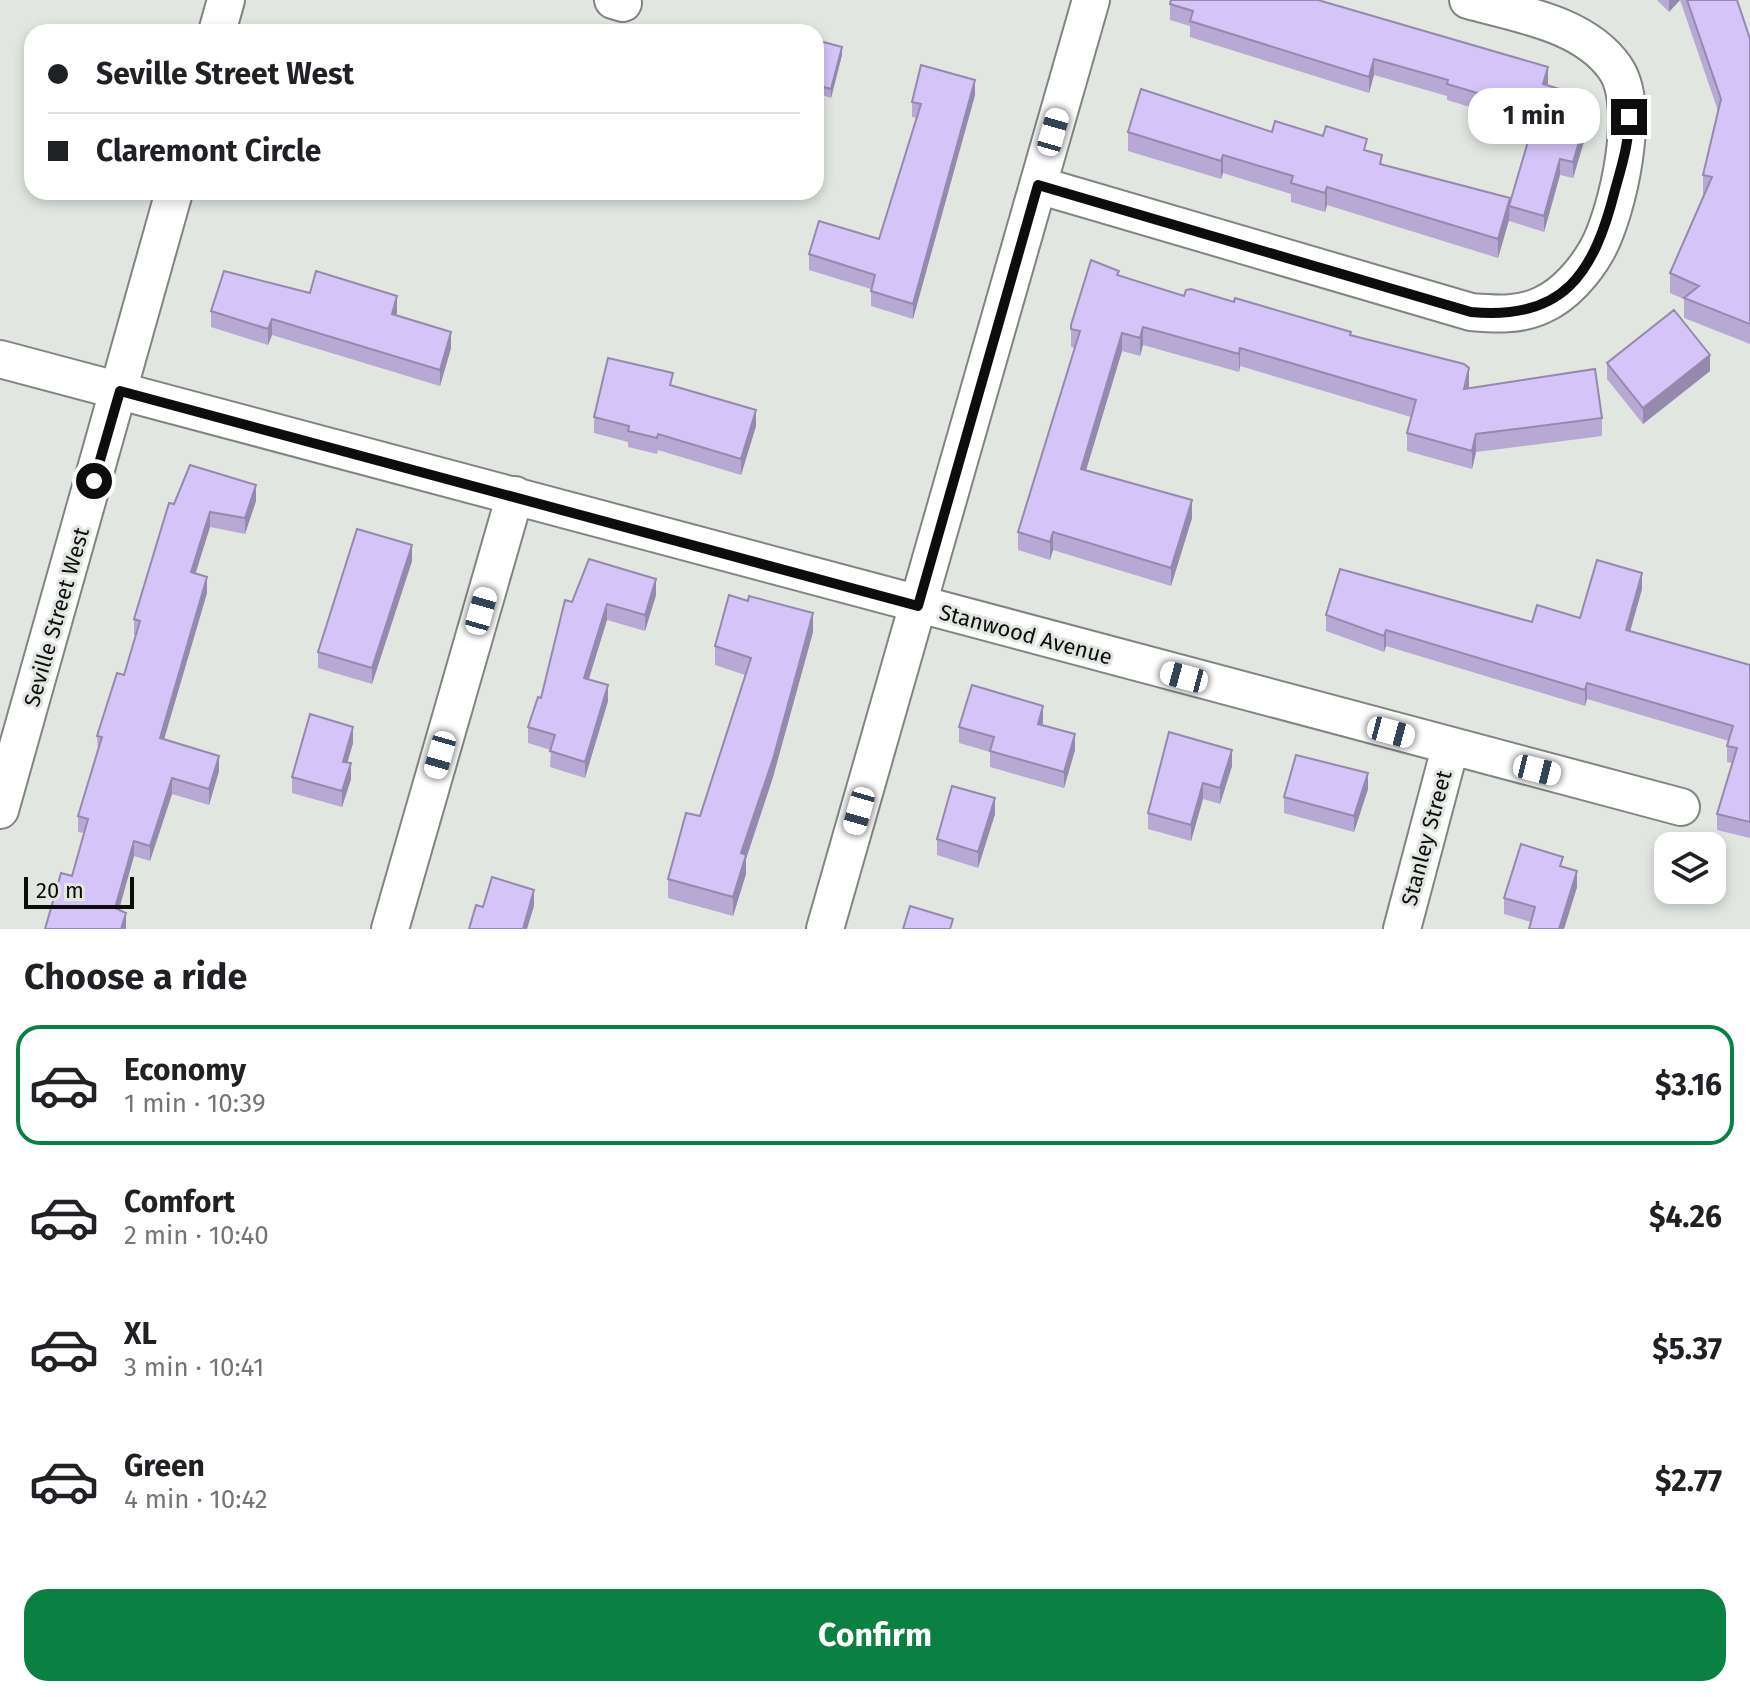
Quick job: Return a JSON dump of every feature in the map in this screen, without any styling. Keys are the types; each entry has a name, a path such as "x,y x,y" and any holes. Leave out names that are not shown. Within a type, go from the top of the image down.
{"street":[{"path":"219,24 226,0"},
{"path":"825,929 1091,0"},
{"path":"1038,185 1471,312 1506,315 1543,305 1573,284 1598,248 1629,137 1628,97 1616,68 1592,44 1557,26 1468,0"},
{"name":"Seville Street West","path":"0,810 172,200"},
{"name":"Stanwood Avenue","path":"0,359 1450,748 1681,807"},
{"path":"390,929 515,495"},
{"name":"Stanley Street","path":"1402,929 1450,748"}],"building":[{"path":"1171,0 1318,0 1548,67 1543,84 1592,99 1573,162 1560,159 1544,216 1509,206 1532,128 1480,111 1484,95 1447,84 1448,80 1374,59 1369,77 1190,21 1193,11 1170,4"},
{"path":"1687,0 1737,0 1750,39 1750,324 1684,298 1699,286 1670,273 1712,177 1703,175 1721,99"},
{"path":"824,42 842,47 831,89 824,87"},
{"path":"921,65 975,80 913,304 871,291 875,275 809,254 819,221 879,239 921,104 912,102"},
{"path":"1141,89 1272,132 1275,121 1323,136 1326,126 1367,139 1364,150 1382,155 1380,164 1510,198 1498,239 1327,187 1325,193 1291,183 1293,176 1223,155 1221,161 1128,132"},
{"path":"1091,260 1119,271 1117,275 1184,296 1186,290 1191,289 1234,302 1235,298 1351,332 1350,335 1464,364 1469,368 1464,389 1595,369 1602,418 1476,434 1472,451 1407,433 1416,400 1240,348 1239,354 1143,327 1140,338 1122,333 1081,469 1192,500 1171,568 1053,532 1050,542 1018,532 1080,331 1071,329 1071,325"},
{"path":"224,271 310,293 316,271 397,296 392,314 451,332 440,370 272,319 268,329 211,311"},
{"path":"1674,310 1710,355 1643,408 1607,363"},
{"path":"608,358 673,373 670,385 756,410 741,459 658,434 657,438 628,431 629,426 594,417"},
{"path":"190,465 256,485 245,518 210,512 191,572 207,577 160,738 219,756 209,789 172,778 150,846 134,841 115,908 126,913 121,929 45,929 61,873 72,876 88,819 78,816 102,737 97,736 117,673 124,675 140,621 134,619 169,503 174,504"},
{"path":"357,529 412,545 372,668 318,652"},
{"path":"589,559 656,579 645,615 607,604 584,678 608,685 585,762 550,751 555,735 528,727 538,697 541,698 565,600 572,602"},
{"path":"1597,560 1642,573 1626,630 1750,665 1750,822 1717,814 1737,748 1727,746 1733,726 1587,683 1585,690 1386,630 1384,636 1326,615 1340,569 1532,622 1537,605 1580,618"},
{"path":"729,595 748,601 749,596 813,613 773,759 741,853 746,855 733,897 668,879 686,813 700,816 751,658 715,646"},
{"path":"972,685 1043,706 1038,724 1075,734 1064,772 990,751 994,737 959,727"},
{"path":"310,714 353,727 343,762 351,763 342,791 292,777"},
{"path":"1169,732 1232,750 1220,788 1203,783 1191,825 1148,813"},
{"path":"1296,755 1368,773 1354,816 1284,797"},
{"path":"952,786 995,798 978,852 937,839"},
{"path":"1521,844 1563,857 1560,866 1577,871 1559,929 1529,929 1535,907 1504,898"},
{"path":"492,877 534,890 523,929 469,929 476,905 483,907"},
{"path":"910,906 953,919 950,929 903,929"}],"route":[{"path":"94,481 120,391 918,606 1038,185 1471,312 1506,315 1543,305 1573,284 1598,248 1629,137 1629,117"}]}
